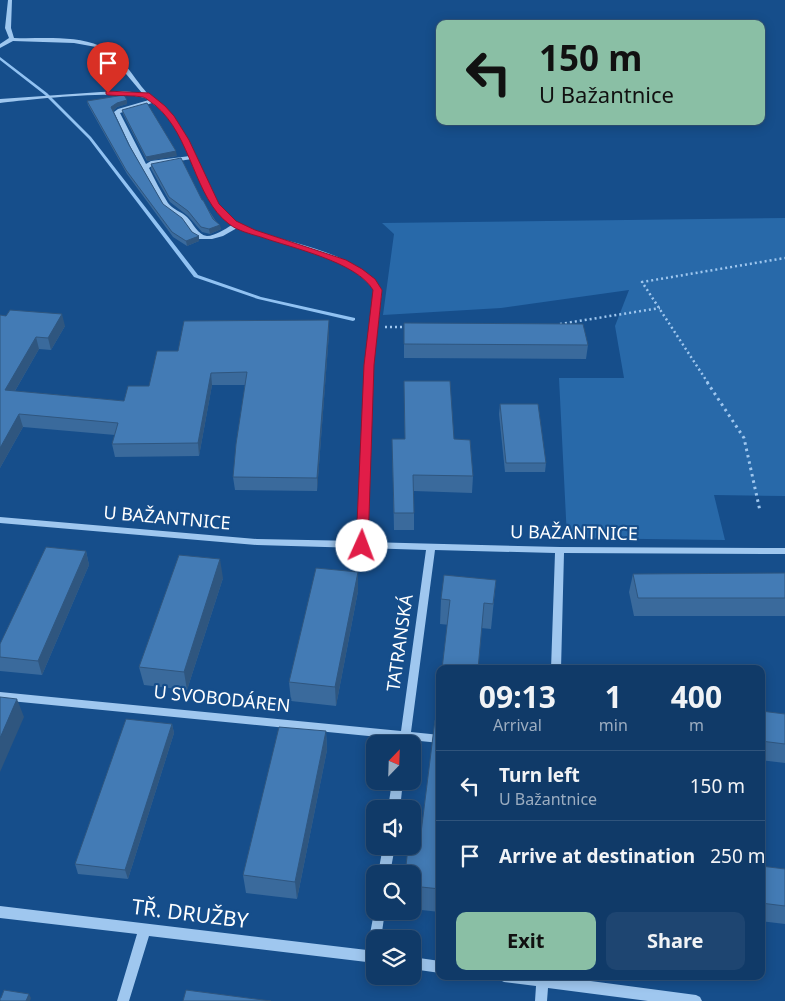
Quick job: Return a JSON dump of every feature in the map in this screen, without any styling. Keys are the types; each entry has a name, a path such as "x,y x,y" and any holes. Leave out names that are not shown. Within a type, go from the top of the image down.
{"street":[{"path":"10,0 8,28 12,39"},
{"path":"0,46 12,39 82,42 98,46 110,52 146,95 171,117 194,157 216,205 233,223 342,262 359,270 372,281 378,290 372,327 369,365 362,546"},
{"path":"0,101 108,93 146,95"},
{"path":"152,101 117,112 136,153 146,167 167,207 177,210 196,234 210,240 238,225"},
{"path":"146,167 151,163 194,157"},
{"name":"U BAŽANTNICE","path":"0,520 257,542 560,550 785,551"},
{"name":"TATRANSKÁ","path":"406,735 431,547"},
{"path":"556,665 560,550"},
{"name":"U SVOBODÁREN","path":"0,696 367,735"},
{"name":"U SVOBODÁREN","path":"421,739 436,738"},
{"name":"TŘ. DRUŽBY","path":"0,912 366,956"},
{"path":"123,1001 145,929"},
{"path":"421,964 436,966"},
{"path":"541,1001 542,980"},
{"path":"549,980 696,1001"}],"path":[{"path":"760,512 744,438 642,282 764,260 785,258"},
{"path":"551,326 660,308"},
{"path":"372,327 412,327"}],"shaded area":[{"path":"785,218 785,496 714,495 725,540 567,538 559,378 624,378 615,326 629,290 501,308 383,315 394,234 382,223"}],"building":[{"path":"124,95 127,100 111,107 129,145 163,204 182,218 192,232 199,236 186,241 172,232 126,170 87,101"},
{"path":"147,103 176,151 146,157 122,110"},
{"path":"181,158 213,219 220,225 209,229 201,227 188,211 169,197 151,164"},
{"path":"10,310 62,314 48,338 36,337 5,390 124,401 128,386 149,386 157,351 178,351 184,321 329,320 317,478 233,477 247,372 211,373 198,443 112,444 118,423 19,414 0,448 0,315 6,316"},
{"path":"404,323 583,324 588,345 404,344"},
{"path":"404,381 450,381 454,439 470,440 473,476 413,475 414,513 394,513 392,439 405,439"},
{"path":"500,404 538,404 546,463 506,463"},
{"path":"46,547 86,551 38,661 0,657 0,644"},
{"path":"179,555 220,559 184,672 139,667"},
{"path":"316,568 358,572 335,687 289,682"},
{"path":"785,573 785,598 638,598 633,574"},
{"path":"444,575 496,580 493,604 484,603 478,665 442,665 450,600 441,599"},
{"path":"0,697 17,699 0,738"},
{"path":"765,712 785,714 785,744 765,742"},
{"path":"126,719 172,724 125,870 75,864"},
{"path":"436,720 436,889 421,887 421,865 406,865 407,855 421,855 421,833"},
{"path":"279,727 326,731 295,882 243,875"},
{"path":"765,866 785,869 785,906 765,904"},
{"path":"4,990 29,994 26,1001 0,1001"},
{"path":"186,990 271,1001 183,1001"}],"waterway":[{"path":"0,58 46,94 90,138 196,276 260,298 353,319"}],"route":[{"path":"108,93 146,95 171,117 186,140 216,205 233,223 342,262 359,270 372,281 378,290 372,327 369,365 362,546"}]}
